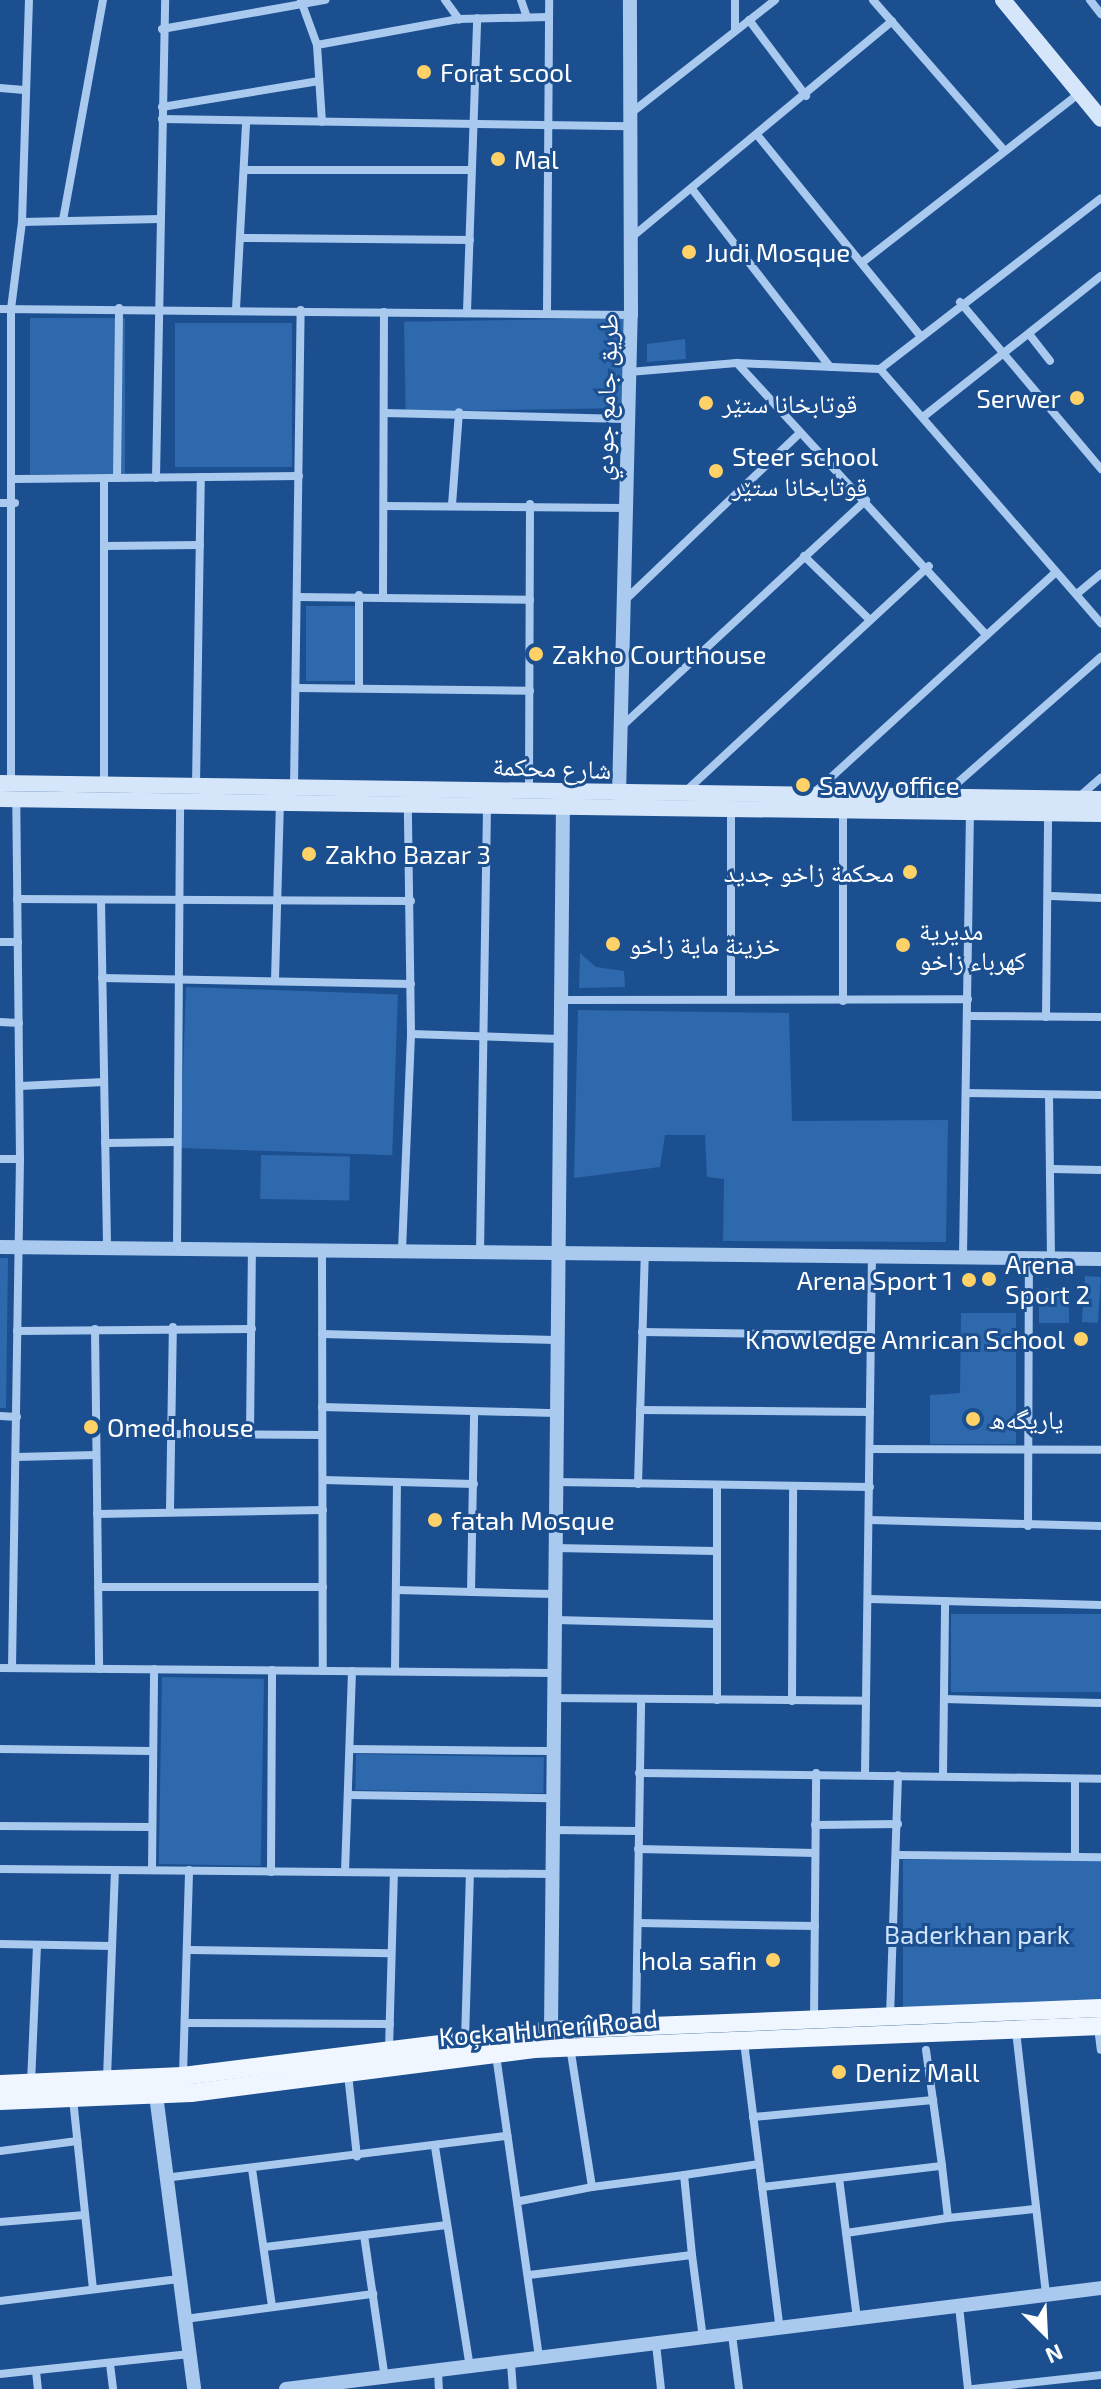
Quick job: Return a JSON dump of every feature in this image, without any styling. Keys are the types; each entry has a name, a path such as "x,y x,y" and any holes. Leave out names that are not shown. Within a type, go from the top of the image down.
{"main road":[{"path":"1003,0 1101,119"},
{"name":"شارع محكمة","path":"7,791 104,784 529,789 619,795 686,791 946,793 1101,799"},
{"name":"شارع محكمة","path":"7,791 280,804 1101,814"},
{"path":"909,793 909,812"},
{"path":"0,2084 183,2076 551,2030 1101,2008"},
{"name":"Koçka Hunerî Road","path":"0,2101 156,2095 570,2047 1099,2026"},
{"path":"312,2059 315,2078"}],"street":[{"path":"12,1668 20,1086 17,899 7,791 15,503 11,309 22,222 29,0"},
{"path":"63,220 103,0"},
{"path":"156,478 162,29 165,0"},
{"path":"162,29 325,0"},
{"path":"445,0 459,19"},
{"path":"521,0 527,17"},
{"path":"547,312 551,121 549,0"},
{"name":"طريق جامع جودي","path":"619,795 620,604 631,315 630,0"},
{"path":"735,0 735,29"},
{"path":"162,119 246,122 630,120 735,29 775,0"},
{"path":"873,0 1002,148"},
{"path":"1090,0 1101,14"},
{"path":"302,2 317,45 322,122"},
{"path":"317,45 459,19 549,17"},
{"path":"467,311 477,18"},
{"path":"749,20 806,96"},
{"path":"632,237 758,136 892,21"},
{"path":"162,107 319,81"},
{"path":"0,88 24,90"},
{"path":"864,261 1002,148 1080,93"},
{"path":"236,309 246,122"},
{"path":"758,136 864,261 918,333"},
{"path":"245,170 471,170"},
{"path":"692,189 830,367"},
{"path":"629,372 737,363 880,369 918,333 1101,198"},
{"path":"22,222 160,219"},
{"path":"242,238 470,240"},
{"path":"923,417 1101,276"},
{"path":"960,302 1101,469"},
{"path":"0,309 157,305 631,315"},
{"path":"117,478 119,308"},
{"path":"294,786 301,310"},
{"path":"383,595 384,312"},
{"path":"1029,334 1050,361"},
{"path":"737,363 929,566 986,635"},
{"path":"880,369 1101,623"},
{"path":"384,413 459,412 625,419"},
{"path":"452,505 459,412"},
{"path":"620,604 800,433"},
{"path":"1091,458 1101,450"},
{"path":"15,479 299,476"},
{"path":"196,785 201,477"},
{"path":"104,479 104,784"},
{"path":"621,727 866,500"},
{"path":"0,503 15,503"},
{"path":"384,506 530,504 626,508"},
{"path":"529,789 530,504"},
{"path":"104,546 200,545"},
{"path":"804,556 870,620"},
{"path":"686,791 929,566"},
{"path":"815,792 1056,572"},
{"path":"1078,593 1101,574"},
{"path":"359,595 359,688"},
{"path":"298,597 383,595 530,600"},
{"path":"946,793 1101,657"},
{"path":"297,688 530,691"},
{"path":"1077,798 1101,778"},
{"path":"177,1248 176,900 180,801"},
{"path":"275,980 280,804"},
{"path":"402,1250 411,1034 408,805"},
{"path":"480,1253 487,807"},
{"path":"551,2030 550,1673 559,1255 563,809"},
{"path":"731,811 731,999"},
{"path":"843,813 843,1001"},
{"path":"963,1256 970,813"},
{"path":"1046,1017 1051,896 1048,814"},
{"path":"1051,896 1101,898"},
{"path":"17,899 411,901"},
{"path":"101,900 107,1248"},
{"path":"0,942 18,942"},
{"path":"102,978 176,977 411,984"},
{"path":"561,1000 968,999"},
{"path":"967,1016 1101,1017"},
{"path":"0,1022 19,1023"},
{"path":"411,1034 561,1039"},
{"path":"20,1086 104,1082"},
{"path":"966,1093 1101,1095"},
{"path":"1049,1095 1051,1258"},
{"path":"105,1143 177,1142"},
{"path":"0,1159 20,1159"},
{"path":"1052,1169 1101,1170"},
{"path":"0,1247 402,1250 559,1255 645,1249 1101,1259"},
{"path":"250,1434 252,1249"},
{"path":"322,1249 323,1671"},
{"path":"638,1484 645,1249"},
{"path":"865,1774 872,1254"},
{"path":"1028,1526 1029,1257"},
{"path":"17,1331 173,1327 252,1329"},
{"path":"170,1510 173,1327"},
{"path":"95,1329 99,1669"},
{"path":"642,1332 871,1335"},
{"path":"322,1334 555,1340"},
{"path":"322,1407 556,1413"},
{"path":"640,1410 870,1412"},
{"path":"471,1592 474,1413"},
{"path":"0,1416 17,1417"},
{"path":"171,1434 322,1435"},
{"path":"870,1449 1101,1450"},
{"path":"16,1457 96,1455"},
{"path":"323,1480 474,1484"},
{"path":"395,1671 397,1482"},
{"path":"555,1482 870,1487"},
{"path":"717,1485 714,1624 717,1700"},
{"path":"792,1701 793,1486"},
{"path":"97,1514 170,1510 323,1510"},
{"path":"870,1520 1101,1526"},
{"path":"554,1548 715,1551"},
{"path":"98,1587 323,1587"},
{"path":"397,1590 553,1594"},
{"path":"869,1599 1101,1605"},
{"path":"943,1775 945,1601"},
{"path":"553,1620 714,1624"},
{"path":"0,1668 550,1673"},
{"path":"152,1870 150,1751 154,1669"},
{"path":"271,1872 272,1670"},
{"path":"345,1872 352,1671"},
{"path":"552,1698 866,1701"},
{"path":"636,2027 641,1699"},
{"path":"944,1699 1101,1703"},
{"path":"0,1749 150,1751"},
{"path":"350,1749 550,1751"},
{"path":"639,1773 1101,1779"},
{"path":"814,2020 816,1773"},
{"path":"890,2017 898,1855 898,1775"},
{"path":"1075,1779 1075,1857"},
{"path":"349,1795 549,1798"},
{"path":"815,1825 898,1824"},
{"path":"0,1826 150,1827"},
{"path":"550,1830 638,1831"},
{"path":"638,1849 815,1853"},
{"path":"898,1855 1101,1857"},
{"path":"0,1869 550,1874"},
{"path":"183,2076 190,1950 189,1870"},
{"path":"107,2081 115,1871"},
{"path":"389,2050 394,1874"},
{"path":"465,2040 470,1874"},
{"path":"638,1923 815,1926"},
{"path":"0,1944 112,1946"},
{"path":"31,2083 37,1945"},
{"path":"190,1950 390,1953"},
{"path":"187,2023 390,2024"},
{"path":"1099,2026 1101,2050"},
{"path":"1016,2031 1046,2295"},
{"path":"744,2041 780,2329"},
{"path":"570,2047 592,2187"},
{"path":"926,2050 948,2218"},
{"path":"495,2054 520,2201 540,2359"},
{"path":"348,2074 357,2157"},
{"path":"156,2095 164,2178 194,2389"},
{"path":"73,2098 93,2289"},
{"path":"753,2117 933,2100"},
{"path":"164,2178 357,2157 507,2136"},
{"path":"0,2151 77,2141"},
{"path":"435,2147 470,2368"},
{"path":"520,2201 592,2187 759,2164"},
{"path":"762,2187 942,2166"},
{"path":"252,2169 272,2306"},
{"path":"684,2175 703,2338"},
{"path":"839,2178 857,2319"},
{"path":"846,2233 1035,2209"},
{"path":"0,2222 85,2215"},
{"path":"265,2247 447,2225"},
{"path":"364,2235 385,2379"},
{"path":"529,2275 692,2255"},
{"path":"0,2301 179,2279"},
{"path":"286,2389 1101,2288"},
{"path":"185,2319 373,2294"},
{"path":"959,2306 970,2389 1046,2385 1101,2375"},
{"path":"732,2335 739,2389"},
{"path":"656,2344 661,2389"},
{"path":"0,2374 190,2354"},
{"path":"511,2363 513,2389"},
{"path":"110,2364 113,2389"},
{"path":"36,2371 38,2389"},
{"path":"438,2372 439,2389"}],"green space":[{"path":"30,318 125,318 125,474 30,474"},
{"path":"624,318 626,408 406,412 404,322"},
{"path":"175,323 292,323 292,467 175,467"},
{"path":"685,339 686,359 647,362 647,344"},
{"path":"306,606 355,606 355,681 306,681"},
{"path":"580,953 596,967 624,971 625,987 579,988"},
{"path":"186,987 398,994 392,1155 180,1148"},
{"path":"578,1010 789,1013 792,1121 948,1120 946,1242 723,1241 724,1179 707,1177 705,1135 665,1135 660,1167 574,1178"},
{"path":"261,1155 350,1157 349,1201 260,1199"},
{"path":"0,1258 8,1258 6,1408 0,1408"},
{"path":"1085,1276 1101,1277 1098,1323 1082,1322"},
{"path":"1039,1288 1069,1288 1069,1323 1039,1323"},
{"path":"961,1313 1016,1313 1016,1444 930,1444 930,1395 960,1393"},
{"path":"951,1614 1101,1614 1101,1692 951,1692"},
{"path":"162,1677 264,1679 261,1866 159,1864"},
{"path":"356,1754 544,1757 543,1793 355,1790"},
{"name":"Baderkhan park","path":"903,1860 1101,1860 1101,2010 903,2010"}],"place":[{"name":"Forat scool","path":"424,72"},
{"name":"Mal","path":"498,159"},
{"name":"Judi Mosque","path":"689,252"},
{"name":"Serwer","path":"1077,398"},
{"name":"قوتابخانا ستێر","path":"706,403"},
{"name":"Steer school قوتابخانا ستێر","path":"716,471"},
{"name":"Zakho Courthouse","path":"536,654"},
{"name":"Savvy office","path":"803,785"},
{"name":"Zakho Bazar 3","path":"309,854"},
{"name":"محكمة زاخو جديد","path":"910,872"},
{"name":"خزينة ماية زاخو","path":"613,944"},
{"name":"مديرية كهرباء زاخو","path":"903,945"},
{"name":"Arena Sport 2","path":"989,1279"},
{"name":"Arena Sport 1","path":"969,1280"},
{"name":"Knowledge Amrican School","path":"1081,1339"},
{"name":"یاریگه‌ه","path":"973,1419"},
{"name":"Omed house","path":"91,1427"},
{"name":"fatah Mosque","path":"435,1520"},
{"name":"hola safin","path":"773,1960"},
{"name":"Deniz Mall","path":"839,2072"}]}
